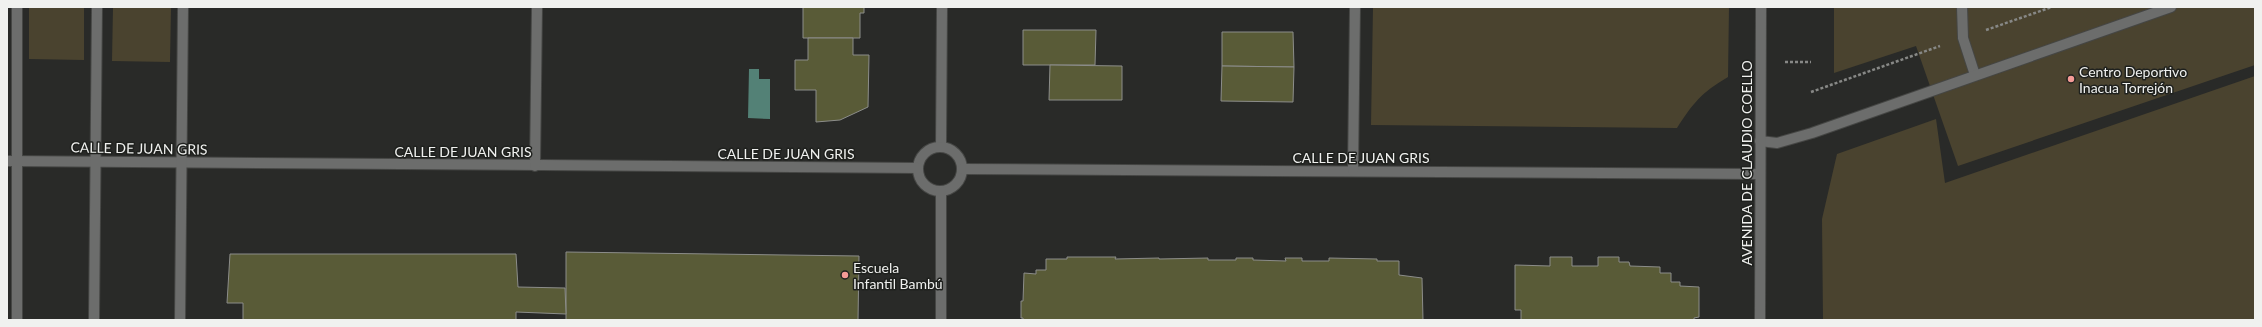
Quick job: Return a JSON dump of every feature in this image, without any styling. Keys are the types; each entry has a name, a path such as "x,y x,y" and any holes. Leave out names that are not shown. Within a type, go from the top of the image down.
{"street":[{"path":"17,7 12,161 17,320"},
{"path":"94,320 97,7"},
{"path":"180,320 183,7"},
{"path":"535,166 537,7"},
{"path":"941,147 942,7"},
{"path":"1353,171 1354,7"},
{"name":"AVENIDA DE CLAUDIO COELLO","path":"1760,7 1760,320"},
{"path":"1962,7 1963,38 1975,75"},
{"path":"1760,141 1777,143 1812,133 2170,7"},
{"path":"941,147 951,150 959,158 962,169 959,180 951,188 941,191 929,188 920,180 918,168 921,157 929,150 941,147"},
{"name":"CALLE DE JUAN GRIS","path":"12,161 918,168"},
{"name":"CALLE DE JUAN GRIS","path":"962,169 1760,174"},
{"path":"940,320 941,191"}],"path":[{"path":"1811,92 2052,7"}],"shaded area":[{"path":"29,7 84,7 84,60 29,59"},
{"path":"113,7 171,7 170,62 112,61"},
{"path":"1373,7 1729,7 1728,77 1704,93 1688,111 1677,128 1371,125"},
{"name":"Centro Deportivo Inacua Torrejón","path":"1834,7 2255,7 2255,65 1958,166 1916,46 1834,73"},
{"path":"749,69 759,69 759,79 770,79 770,119 748,118"},
{"path":"2255,76 2255,320 1823,320 1822,219 1837,154 1936,119 1945,183"}],"building":[{"path":"803,7 864,7 864,13 860,13 860,38 803,38"},
{"path":"1023,30 1096,30 1095,65 1023,65"},
{"path":"1222,32 1293,32 1294,67 1222,66"},
{"path":"808,38 853,38 853,55 869,55 868,107 840,120 816,122 816,90 795,90 795,60 808,60"},
{"path":"1050,65 1122,66 1122,100 1049,100"},
{"path":"1222,66 1294,67 1293,102 1221,101"},
{"path":"566,252 859,256 858,320 566,320"},
{"path":"230,254 516,254 518,287 565,288 566,314 516,312 516,320 243,320 243,303 227,303"},
{"path":"1067,257 1116,257 1115,259 1208,258 1208,260 1236,260 1236,258 1253,258 1253,260 1286,261 1285,258 1302,258 1302,261 1329,261 1329,258 1399,261 1399,275 1422,278 1423,320 1023,320 1023,318 1021,318 1021,301 1023,301 1024,273 1036,274 1036,270 1046,270 1046,259 1067,259"},
{"path":"1550,257 1572,257 1572,266 1598,266 1598,257 1619,257 1619,262 1629,262 1630,266 1660,267 1660,273 1671,273 1671,282 1680,282 1680,286 1699,287 1699,317 1694,318 1694,320 1521,320 1521,310 1515,310 1515,265 1550,266"}],"place":[{"name":"Centro Deportivo Inacua Torrejón","path":"2071,79"},
{"name":"Escuela Infantil Bambú","path":"845,275"}]}
